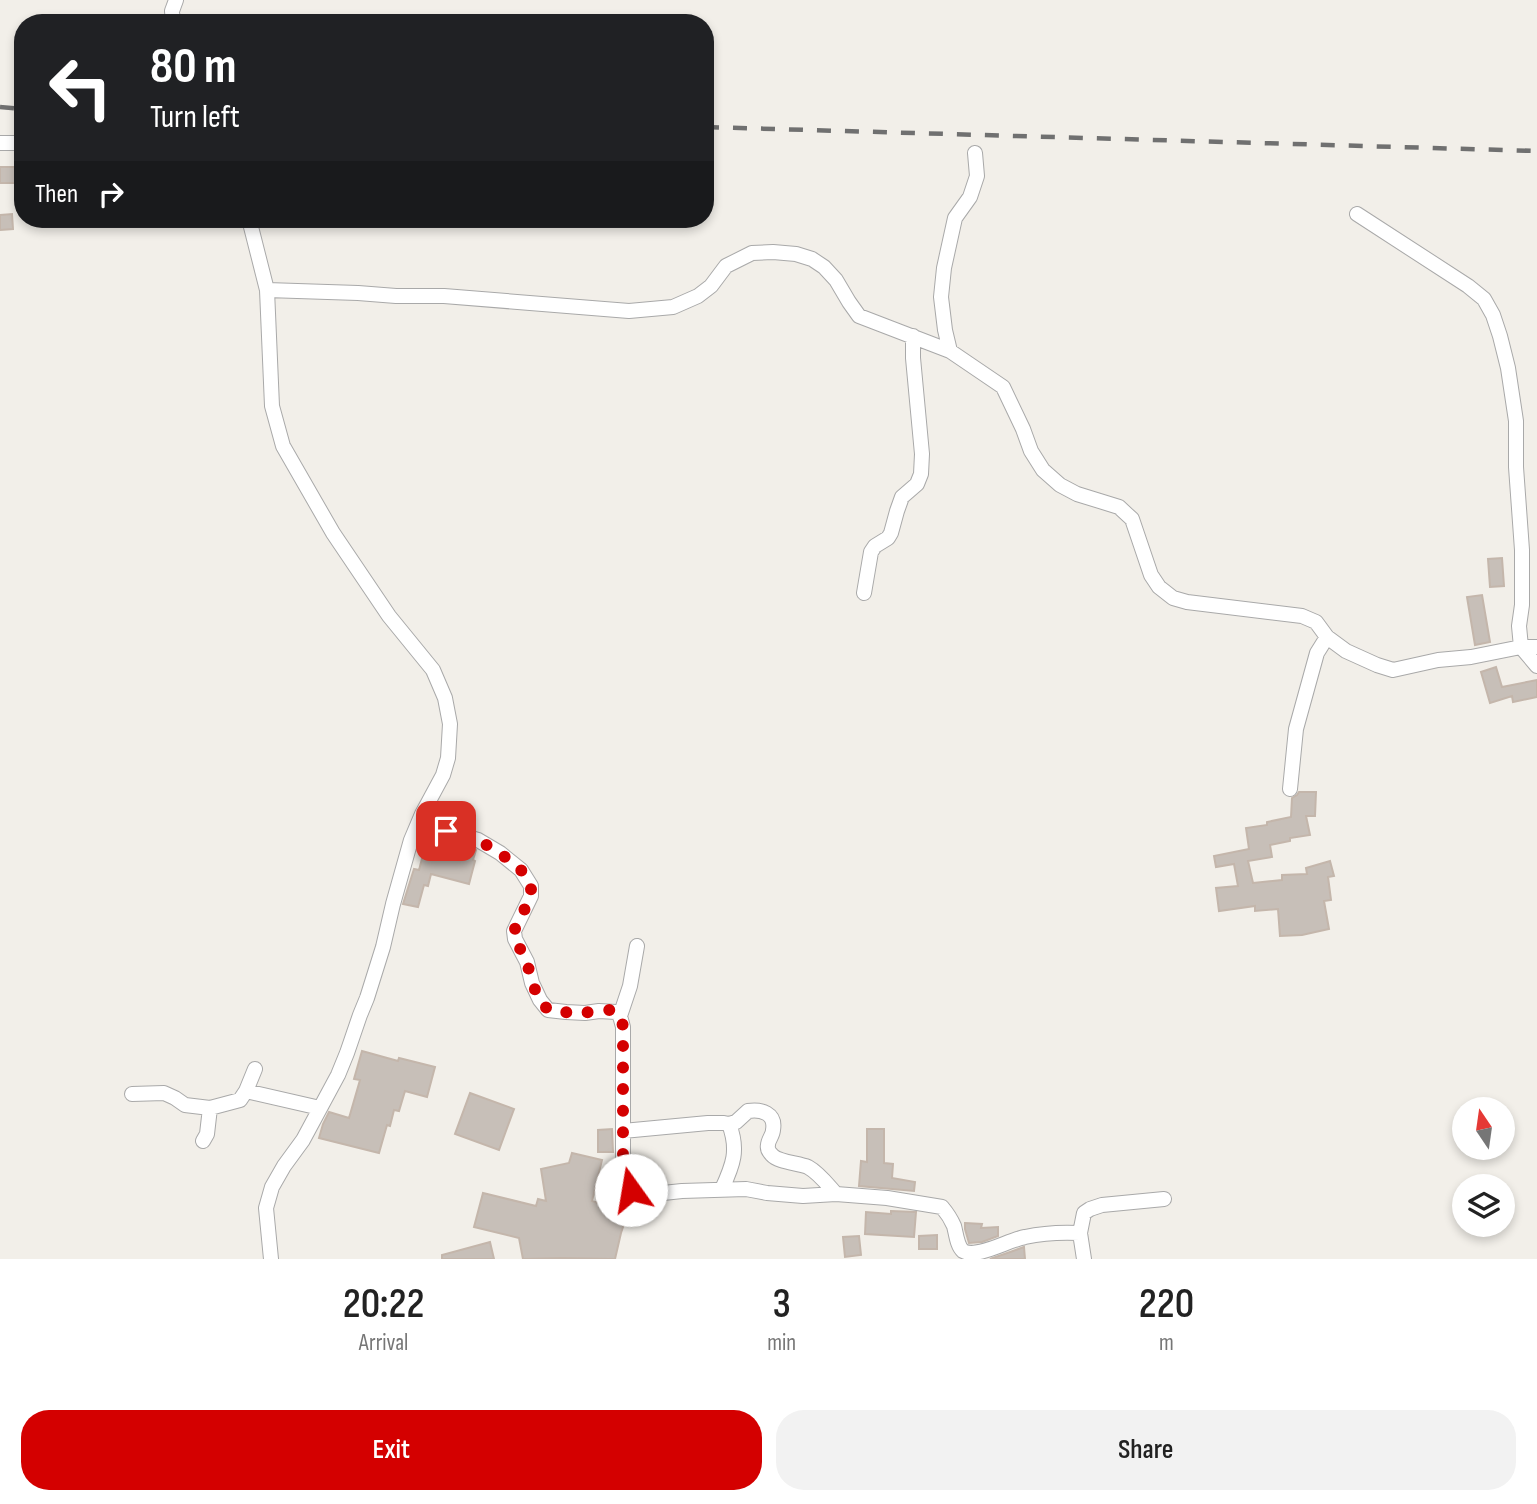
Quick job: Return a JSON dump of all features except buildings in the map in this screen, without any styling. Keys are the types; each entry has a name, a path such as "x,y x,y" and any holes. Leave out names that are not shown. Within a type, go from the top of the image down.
{"street":[{"path":"950,351 941,297 943,278 955,218 970,197 977,176 975,153"},
{"path":"1357,214 1468,286 1484,299 1493,315 1508,368 1516,421 1516,467 1523,569 1519,626 1521,646 1537,666"},
{"path":"251,228 267,290 272,406 283,446 333,533 389,616 433,670 445,698 450,724 448,758 443,775 411,840 368,998 338,1075 303,1140 272,1187 266,1208 271,1259"},
{"path":"267,290 444,296 629,310 673,307 698,296 711,286 726,266 752,253 796,254 812,259 824,267 836,280 859,316 950,351 1003,387 1031,451 1043,470 1060,485 1077,494 1119,507 1132,519 1151,575 1159,587 1173,598 1187,602 1302,615 1316,622 1326,637 1346,651 1393,670 1521,646 1537,647"},
{"path":"864,593 871,552 888,538 902,497 918,484 921,474 922,454 913,336"},
{"path":"1290,789 1296,729 1317,653 1326,637"},
{"path":"419,823 478,840 521,870 531,886 531,896 514,931 515,939 527,962 532,983 548,1010 585,1013 599,1010 616,1012 620,1016 623,1027 623,1161 625,1177 631,1190 654,1195 746,1189 803,1196 836,1194 887,1198 942,1207 953,1223 960,1248 965,1254 973,1255 1032,1235 1080,1233"},
{"path":"620,1016 637,946"},
{"path":"132,1094 164,1093 185,1105 210,1108 240,1100 255,1069"},
{"path":"246,1091 320,1108"},
{"path":"203,1141 207,1134 210,1108"},
{"path":"623,1131 708,1123 729,1125 748,1111 768,1113 774,1130 768,1146 772,1156 813,1170 836,1194"},
{"path":"722,1189 732,1167 735,1151 729,1125"},
{"path":"1084,1259 1080,1233 1084,1213 1096,1206 1164,1199"}],"railway":[{"path":"0,107 14,108"},
{"path":"714,127 1537,151"}],"route":[{"path":"446,831 478,840 500,853 521,870 531,886 531,896 514,931 515,939 527,962 532,983 548,1010 585,1013 599,1010 616,1012 620,1016 623,1027 623,1161 625,1177 631,1190"}]}
